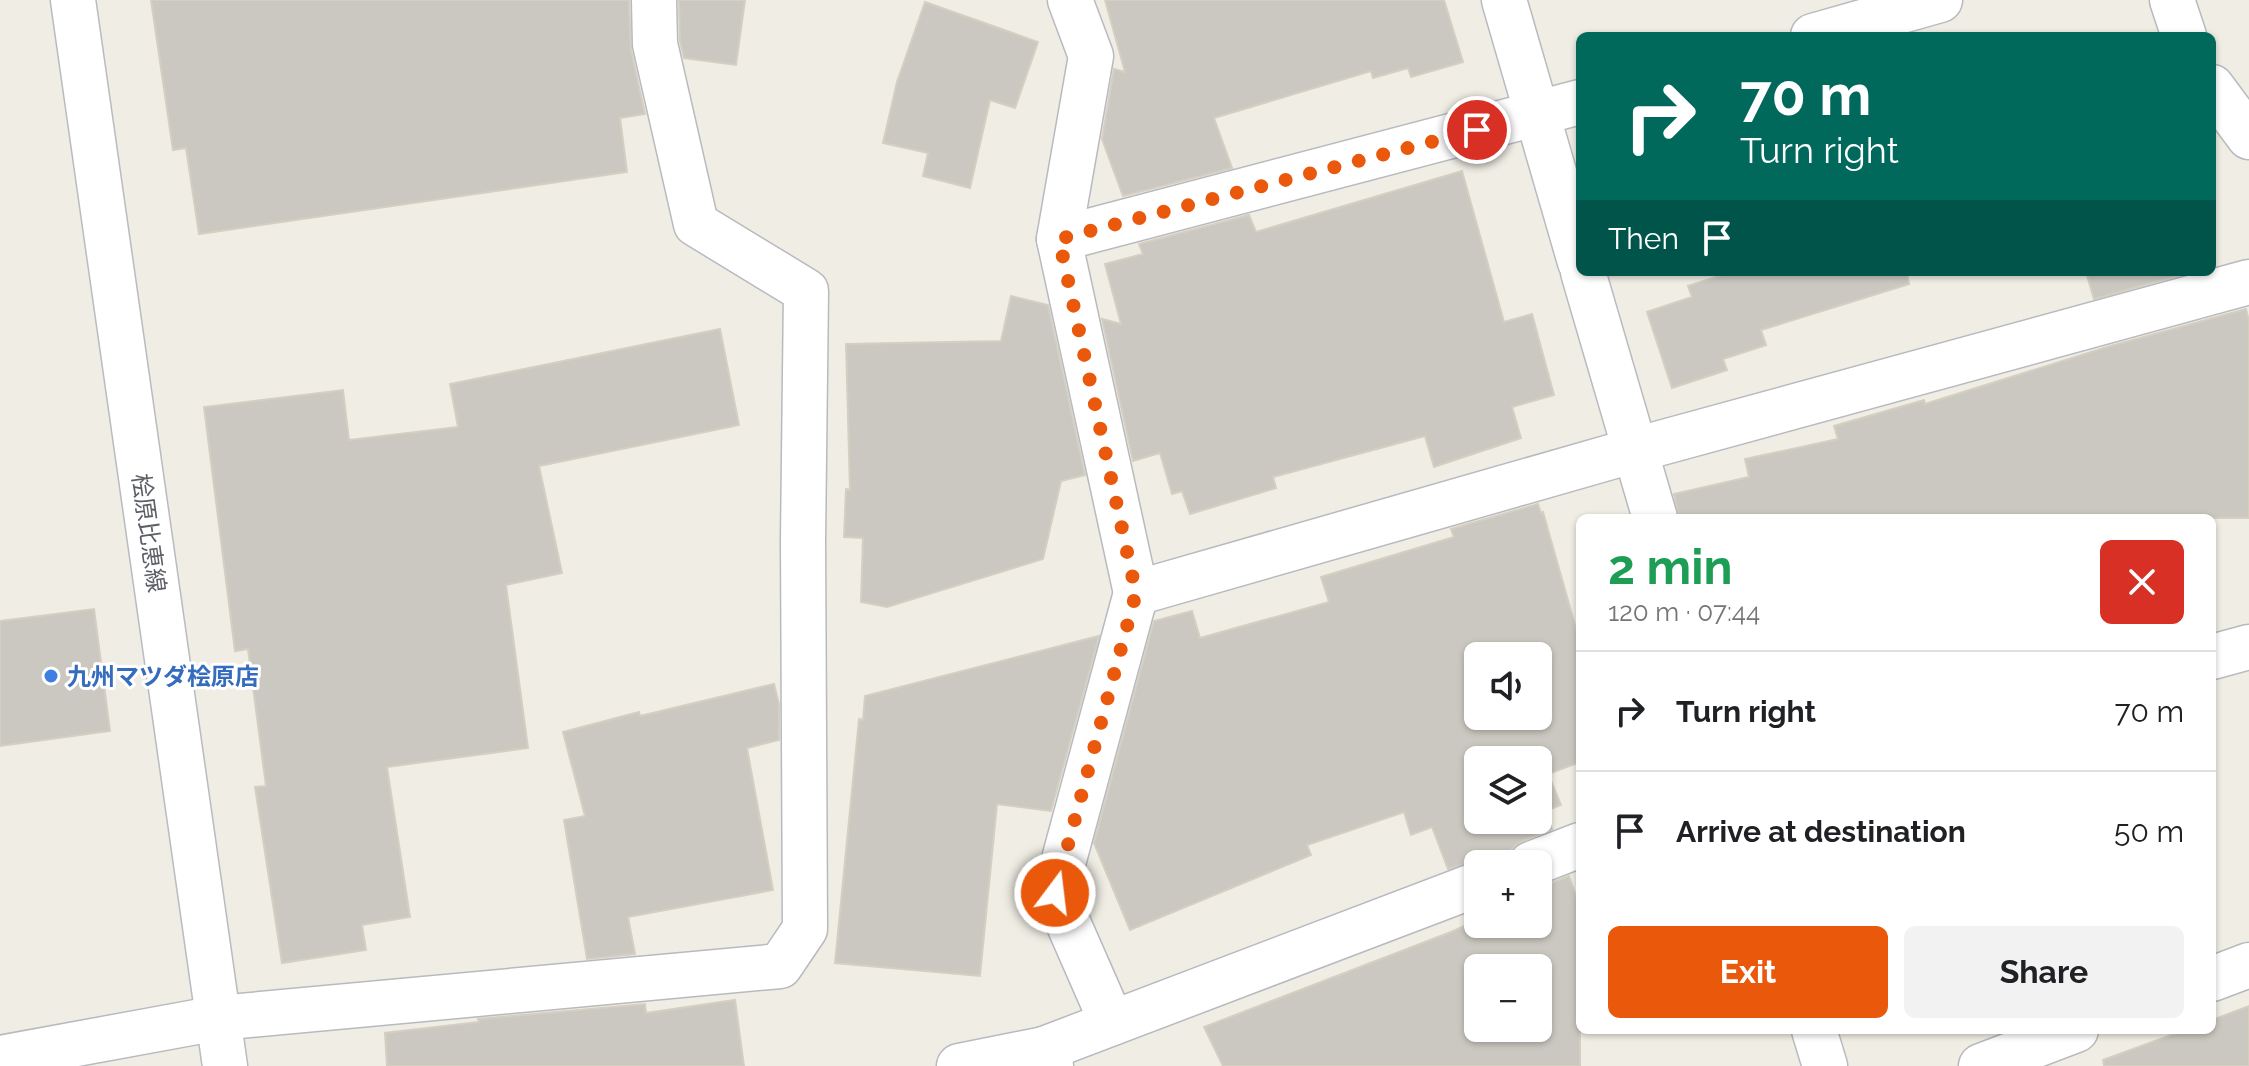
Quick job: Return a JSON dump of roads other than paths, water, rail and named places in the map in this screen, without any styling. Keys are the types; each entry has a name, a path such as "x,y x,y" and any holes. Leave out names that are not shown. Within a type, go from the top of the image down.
{"street":[{"name":"桧原比恵線","path":"73,0 225,1066"},
{"path":"0,1058 218,1018 780,966 805,929 803,540 806,291 696,224 655,44 654,0"},
{"path":"1070,0 1091,56 1059,239 1136,593 1055,893 1112,1023"},
{"path":"1504,0 1576,248"},
{"path":"1827,32 1940,0"},
{"path":"2172,0 2183,32"},
{"path":"2216,92 2249,137"},
{"path":"1059,239 1576,103"},
{"path":"1584,276 1654,514"},
{"path":"1136,593 1635,450 2249,282"},
{"path":"2216,656 2249,647"},
{"path":"1552,856 1576,847"},
{"path":"959,1066 1048,1057 1112,1023 1464,889"},
{"path":"2216,977 2249,965"},
{"path":"1815,1034 1825,1066"},
{"path":"1981,1066 2065,1034"}],"place":[{"name":"九州マツダ桧原店","path":"51,676"}]}
